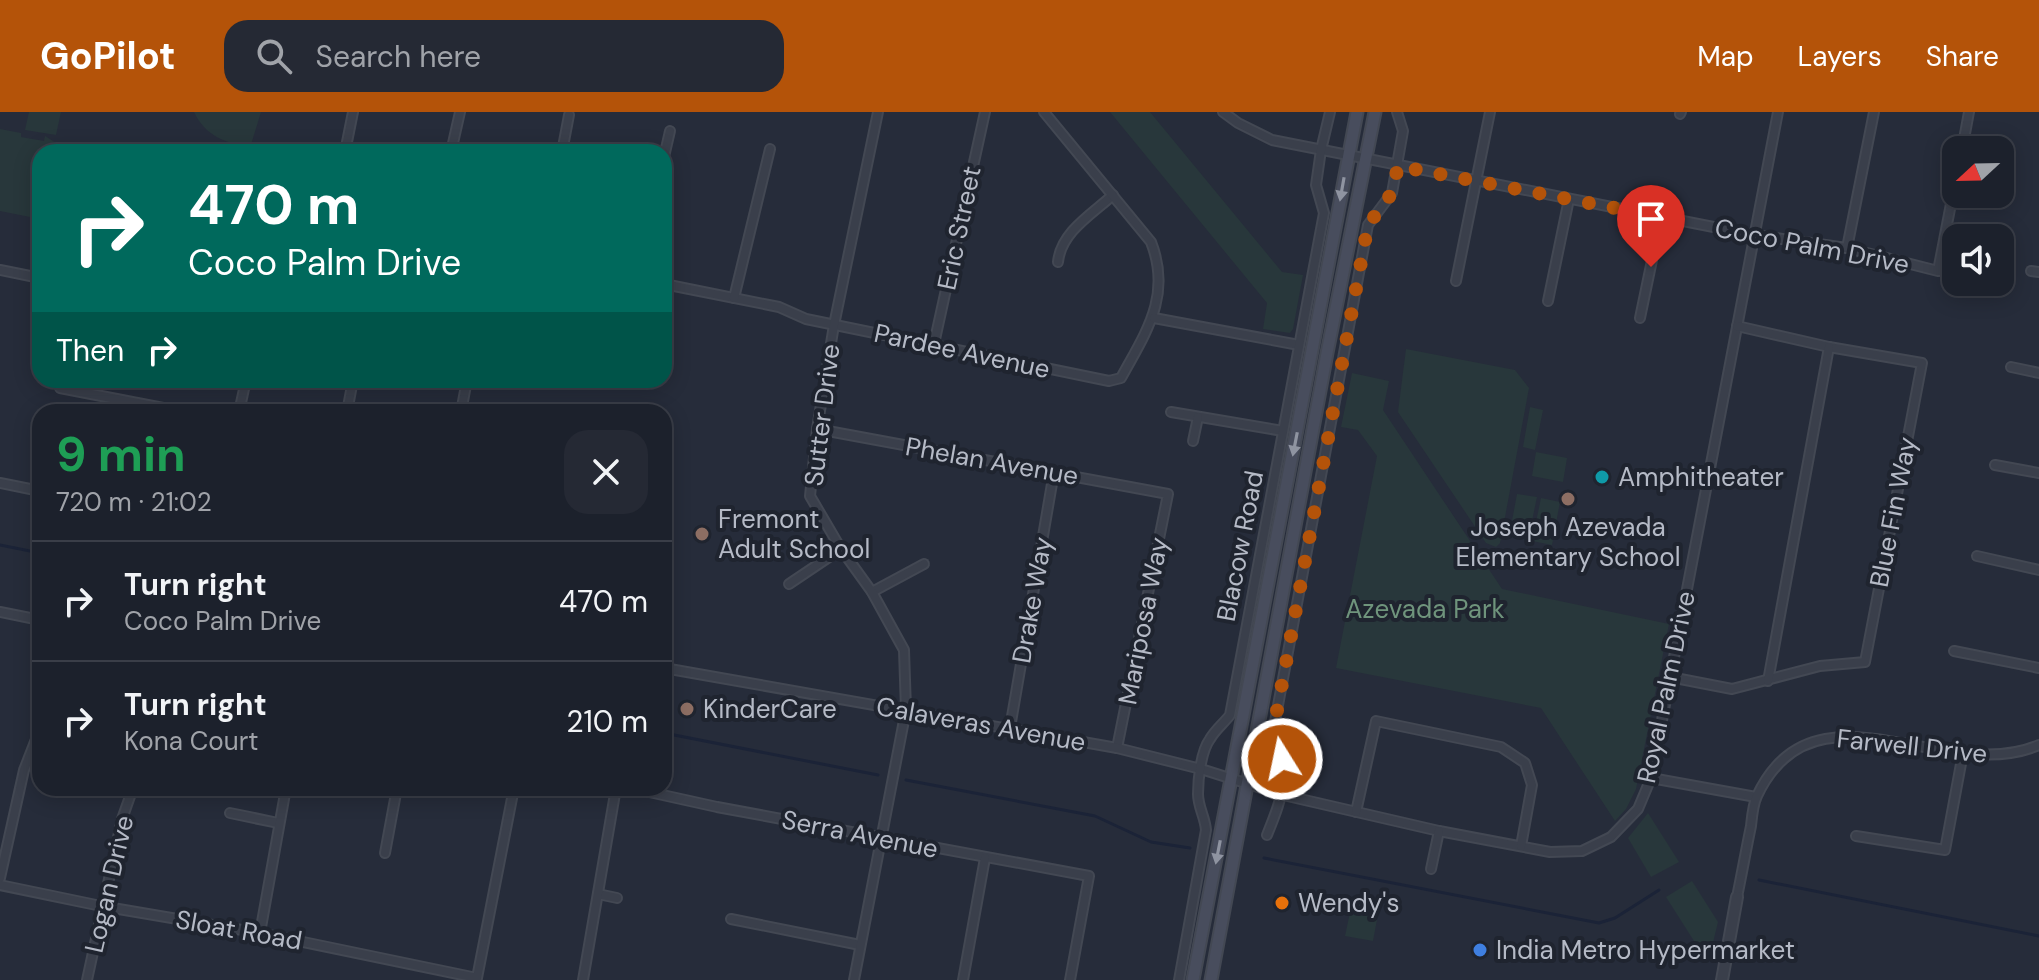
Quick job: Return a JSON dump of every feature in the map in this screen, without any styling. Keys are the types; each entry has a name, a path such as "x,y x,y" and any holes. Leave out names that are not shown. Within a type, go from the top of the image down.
{"main road":[{"name":"Blacow Road","path":"1193,980 1357,112"},
{"name":"Blacow Road","path":"1211,980 1327,353 1375,112"}],"street":[{"path":"347,144 353,112"},
{"path":"453,144 460,112"},
{"name":"Sutter Drive","path":"854,980 906,710 904,650 872,592 841,549 810,496 834,325 878,112"},
{"name":"Eric Street","path":"934,344 985,112"},
{"path":"1044,112 1151,242 1158,259 1160,280 1154,318 1299,345"},
{"name":"Coco Palm Drive","path":"1223,112 1272,140 1754,235 1847,248 1938,271 1950,208"},
{"name":"Blacow Road","path":"1179,980 1206,830 1198,794 1201,769 1208,741 1230,715 1324,213 1316,185 1330,112"},
{"path":"1267,835 1283,795 1282,759 1273,732 1368,225 1392,193 1398,166 1403,131 1397,112"},
{"path":"1456,281 1490,112"},
{"name":"Royal Palm Drive","path":"1249,784 1283,795 1439,831 1550,852 1582,851 1611,837 1638,809 1651,778 1778,112"},
{"path":"1847,248 1874,112"},
{"path":"1965,136 1969,112"},
{"path":"564,144 569,115"},
{"path":"667,144 670,131"},
{"path":"734,298 770,149"},
{"path":"1058,262 1059,249 1068,235 1113,195"},
{"path":"1548,301 1569,199"},
{"path":"1640,318 1661,217"},
{"path":"0,270 32,276"},
{"name":"Pardee Avenue","path":"672,286 779,307 806,319 1109,381 1121,378 1154,318"},
{"path":"1670,677 1732,689 1768,681 1829,347 1737,326"},
{"name":"Blue Fin Way","path":"1768,681 1820,666 1865,662 1922,363 1829,347"},
{"path":"2011,367 2039,373"},
{"path":"60,388 143,404"},
{"path":"1171,412 1283,431"},
{"path":"1193,441 1198,417"},
{"name":"Phelan Avenue","path":"817,429 1168,494"},
{"path":"1995,465 2039,473"},
{"name":"Drake Way","path":"1010,728 1054,472"},
{"path":"0,483 32,489"},
{"name":"Mariposa Way","path":"1117,748 1168,494"},
{"path":"789,584 841,549"},
{"path":"1977,556 2039,570"},
{"path":"872,592 924,564"},
{"path":"0,612 32,618"},
{"path":"1954,651 2039,668"},
{"name":"Calaveras Avenue","path":"672,669 1117,748 1249,784"},
{"path":"1356,812 1376,721 1501,747 1525,763 1532,785 1521,846"},
{"name":"Farwell Drive","path":"1722,980 1756,797 1779,762 1809,741 1839,735 1986,756 2039,745"},
{"path":"0,878 24,770 32,750"},
{"path":"1856,836 1945,850 1963,753"},
{"path":"1651,778 1756,797"},
{"name":"Logan Drive","path":"87,980 101,906 130,796"},
{"path":"260,933 284,796"},
{"path":"385,853 396,796"},
{"path":"477,978 512,796"},
{"path":"583,980 615,796"},
{"name":"Serra Avenue","path":"667,796 1089,876 1070,980"},
{"path":"230,813 278,823"},
{"path":"1431,869 1439,831"},
{"path":"963,980 985,858"},
{"name":"Sloat Road","path":"0,885 260,933 477,978"},
{"path":"598,894 617,898"},
{"path":"731,919 860,945"}],"green space":[{"path":"29,112 61,112 56,135 25,130"},
{"path":"194,112 261,112 251,144 236,144 217,137"},
{"path":"1110,112 1150,112 1282,272 1303,275 1290,333 1263,329 1267,303"},
{"path":"0,129 44,141 45,136 63,144 32,144 32,217 0,211"},
{"path":"1406,349 1515,370 1529,388 1500,543 1496,547 1486,543 1398,412"},
{"name":"Azevada Park","path":"1352,373 1389,381 1383,410 1502,589 1669,624 1636,789 1626,809 1615,821 1541,708 1336,668 1377,456 1358,430 1341,427"},
{"path":"1530,407 1543,410 1535,450 1523,447"},
{"path":"1536,452 1567,458 1563,482 1532,476"},
{"path":"1517,494 1537,497 1528,540 1509,537"},
{"path":"1541,498 1560,502 1552,545 1532,541"},
{"path":"1648,813 1679,862 1651,877 1628,838"},
{"path":"1692,881 1718,922 1708,963 1666,897"},
{"path":"1352,903 1379,909 1373,941 1345,936"}],"waterway":[{"path":"0,545 32,551"},
{"path":"672,735 878,775"},
{"path":"906,780 1095,816 1151,842 1190,848"},
{"path":"1264,858 1599,923 1615,918 1659,890"},
{"path":"1759,880 2039,936"}],"place":[{"name":"Amphitheater","path":"1602,477"},
{"name":"Joseph Azevada Elementary School","path":"1568,499"},
{"name":"Fremont Adult School","path":"702,534"},
{"name":"KinderCare","path":"687,709"},
{"name":"Wendy's","path":"1282,903"},
{"name":"India Metro Hypermarket","path":"1480,950"}],"route":[{"path":"1282,759 1273,732 1368,225 1392,193 1398,166 1661,217 1651,267"}]}
